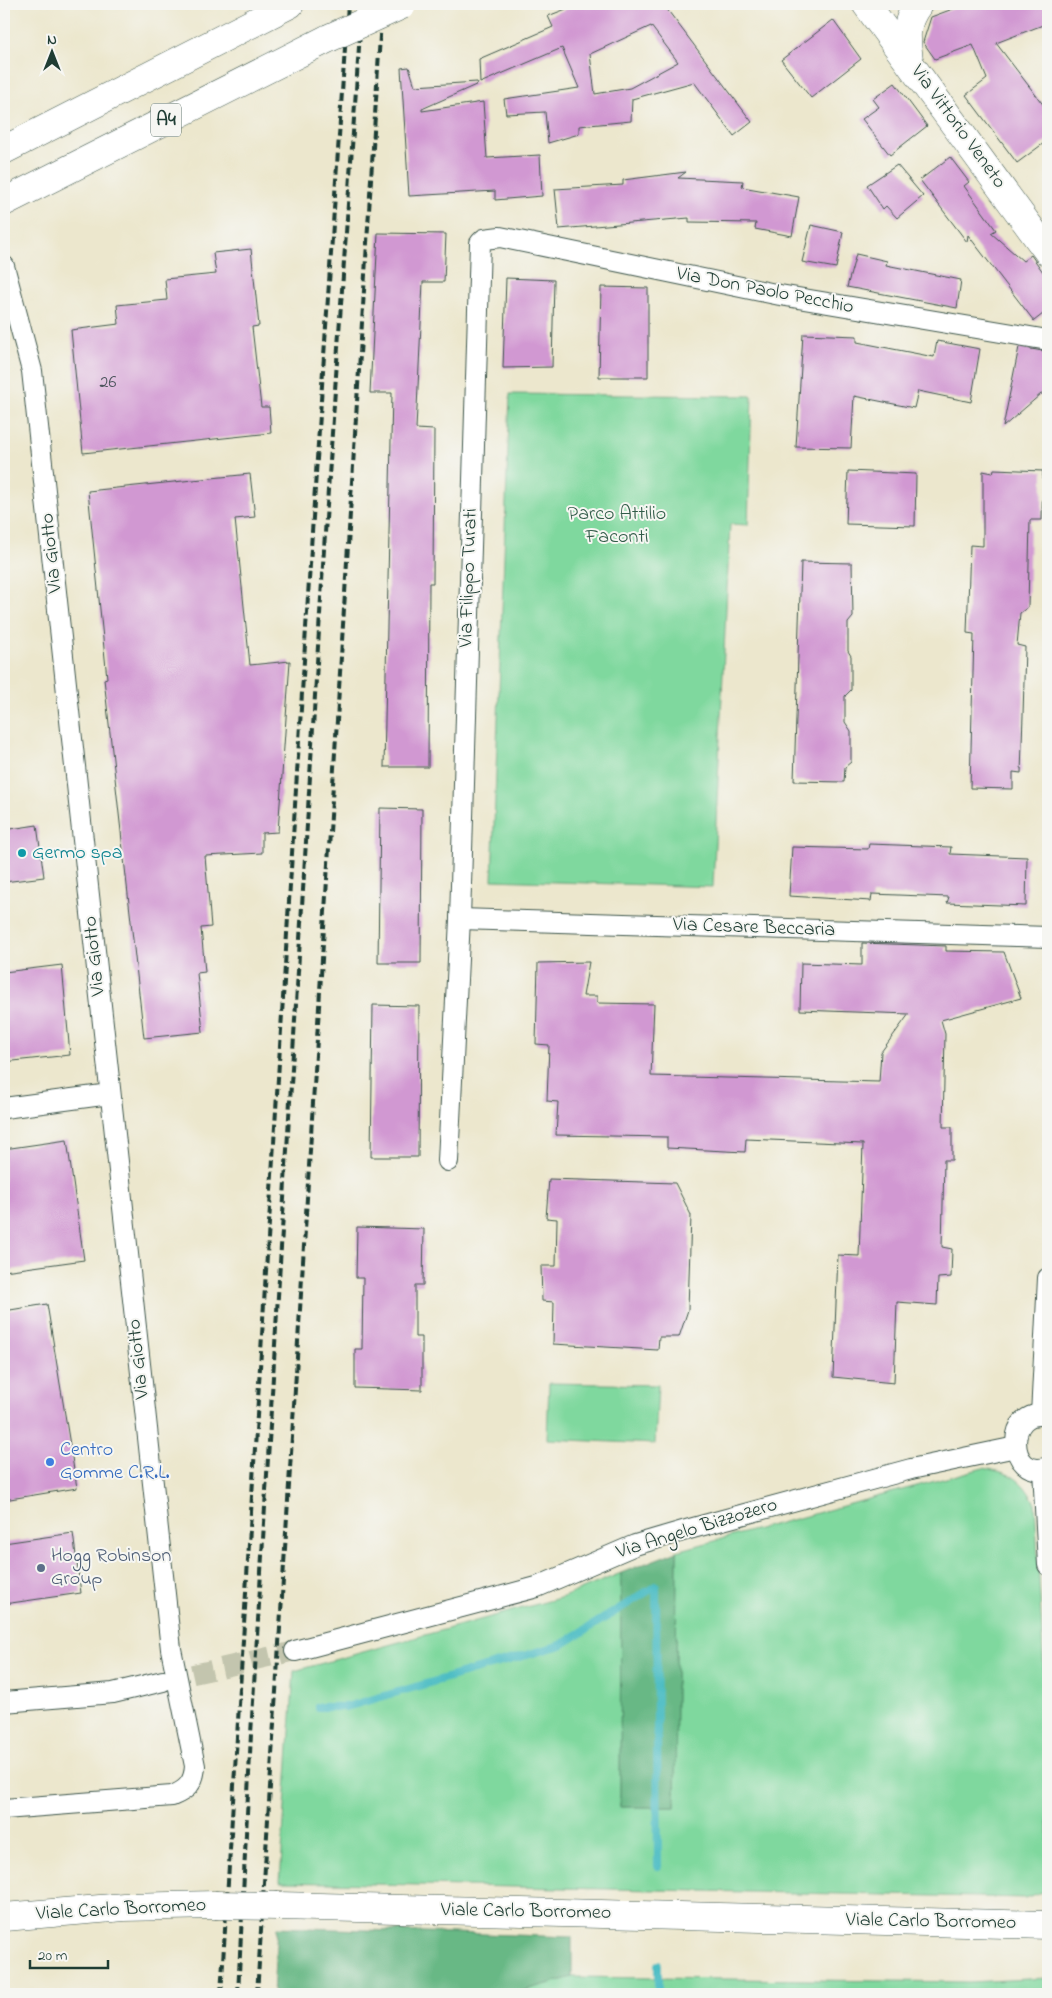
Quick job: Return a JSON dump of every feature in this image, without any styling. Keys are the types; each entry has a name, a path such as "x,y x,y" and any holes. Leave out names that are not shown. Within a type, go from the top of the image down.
{"main road":[{"name":"A4","path":"4,150 290,4"},
{"name":"A4","path":"4,202 329,38 403,4"},
{"path":"868,4 890,9 919,4"},
{"name":"Via Vittorio Veneto","path":"868,4 1048,252"},
{"path":"909,60 907,28 909,17 919,4"},
{"name":"Viale Carlo Borromeo","path":"4,1917 124,1907 215,1905 1048,1925"}],"street":[{"name":"Via Don Paolo Pecchio","path":"484,239 500,237 780,295 1046,342"},
{"name":"Via Filippo Turati","path":"448,1161 460,918 479,249 484,239"},
{"name":"Via Giotto","path":"4,266 32,371 171,1649 194,1766 194,1777 183,1792 172,1796 4,1809"},
{"name":"Via Cesare Beccaria","path":"460,918 1048,937"},
{"path":"4,1108 110,1094"},
{"path":"1048,1278 1045,1416 1034,1416 1021,1424 1016,1438 1016,1447 1023,1462 1035,1469 1046,1468 1048,1566"},
{"name":"Via Angelo Bizzozero","path":"295,1651 537,1587 635,1545 702,1525 911,1468 1016,1447"},
{"path":"4,1702 113,1693 163,1681"}],"green space":[{"name":"Parco Attilio Faconti","path":"510,394 752,396 748,525 730,524 713,887 492,880"},
{"path":"549,1383 658,1385 655,1444 547,1439"},
{"path":"983,1468 1008,1474 1020,1482 1035,1503 1048,1750 1048,1886 1044,1891 1026,1898 280,1882 294,1671 563,1597 621,1573 620,1807 675,1807 677,1551"},
{"path":"677,1551 675,1807 620,1807 621,1573"},
{"path":"277,1927 572,1937 572,1977 511,1994 273,1994"},
{"path":"572,1977 969,1982 1048,1978 1048,1994 511,1994"}],"building":[{"path":"579,4 663,4 752,122 734,136 694,82 632,99 631,121 579,126 579,134 548,143 545,112 506,114 504,99 579,88 562,48 480,83 479,59 553,27 548,16","holes":["651,26 678,62 630,88 595,94 590,54"]},
{"path":"956,4 1048,4 1048,23 996,43 1048,111 1048,140 1017,163 966,95 987,79 973,45 935,59 923,42 931,17 958,7"},
{"path":"833,20 861,59 811,98 781,60"},
{"path":"409,67 415,86 477,82 478,84 422,109 422,111 483,102 487,158 540,155 542,196 495,200 495,191 409,196 401,68"},
{"path":"895,83 927,126 890,155 862,119 879,107 873,99"},
{"path":"950,157 969,182 964,186 996,230 991,233 1023,261 1031,255 1048,279 1048,310 1034,321 968,235 967,242 920,180"},
{"path":"897,165 923,196 897,218 886,206 883,209 867,185"},
{"path":"686,172 678,178 743,181 742,187 799,197 792,236 755,229 756,223 689,222 689,218 559,229 555,189 623,185 623,180"},
{"path":"811,225 843,232 836,268 802,262"},
{"path":"378,233 446,234 444,282 423,282 416,429 434,430 433,583 429,583 428,767 384,767 392,393 370,393"},
{"path":"251,249 259,326 252,327 261,407 269,407 271,433 83,453 71,330 119,324 117,305 167,300 165,279 216,274 213,253"},
{"path":"856,254 887,261 886,265 961,280 957,308 847,287"},
{"path":"506,278 554,280 552,367 503,368"},
{"path":"601,287 648,288 648,377 599,377"},
{"path":"803,334 857,336 857,342 934,357 937,341 980,349 971,402 918,391 914,408 854,396 851,448 796,447"},
{"path":"1019,347 1043,351 1048,358 1048,395 1041,394 1003,427"},
{"path":"994,469 1043,471 1042,520 1030,520 1028,607 1020,613 1017,645 1025,647 1021,773 1013,772 1013,789 970,788 974,634 967,633 970,545 983,546 983,471 993,473"},
{"path":"848,471 916,474 915,526 846,524"},
{"path":"250,474 255,517 235,519 250,665 290,661 278,832 262,833 262,853 205,856 211,927 201,928 205,972 197,973 203,1032 144,1038 104,679 107,678 88,491"},
{"path":"801,562 852,563 853,617 848,623 848,651 851,656 851,690 845,696 845,722 851,731 851,762 845,767 844,782 794,781"},
{"path":"380,808 422,809 421,963 378,963"},
{"name":"Germo spa","path":"37,825 44,877 4,882 4,830"},
{"path":"869,844 951,847 950,854 1027,857 1026,906 947,903 949,897 872,894 871,901 789,896 792,847 868,849"},
{"path":"862,943 946,946 946,951 1004,952 1021,998 941,1020 945,1034 943,1127 952,1127 952,1160 944,1160 942,1247 952,1249 951,1277 938,1278 937,1305 897,1302 894,1383 833,1377 838,1255 859,1256 863,1144 746,1139 745,1152 667,1148 667,1137 556,1135 558,1102 547,1101 549,1045 536,1044 538,963 589,962 583,996 597,996 597,1003 654,1004 651,1076 879,1082 881,1052 909,1014 800,1010 801,963 862,965"},
{"path":"62,965 70,1055 4,1062 4,972"},
{"path":"373,1005 419,1006 418,1157 371,1157"},
{"path":"67,1140 84,1260 4,1271 4,1149"},
{"path":"549,1179 675,1183 691,1215 688,1310 679,1337 659,1337 658,1350 553,1344 554,1302 542,1301 541,1266 556,1266 557,1219 546,1218"},
{"path":"357,1227 424,1229 423,1285 415,1285 415,1337 422,1337 422,1390 355,1388 355,1349 362,1349 363,1278 356,1278"},
{"path":"47,1304 77,1488 4,1500 4,1311"},
{"name":"Hogg Robinson Group","path":"73,1533 81,1593 4,1604 4,1543"}],"waterway":[{"path":"318,1707 346,1707 561,1645 656,1586 658,1866"},
{"path":"658,1965 658,1994"}],"tunnel":[{"path":"163,1681 295,1651"}],"railway":[{"path":"221,1994 312,532 348,4"},
{"path":"238,1994 251,1734 325,533 362,4"},
{"path":"257,1994 382,4"}],"place":[{"name":"Germo spa","path":"22,853"},
{"name":"Centro Gomme C.R.L.","path":"50,1462"},
{"name":"Hogg Robinson Group","path":"41,1568"}]}
